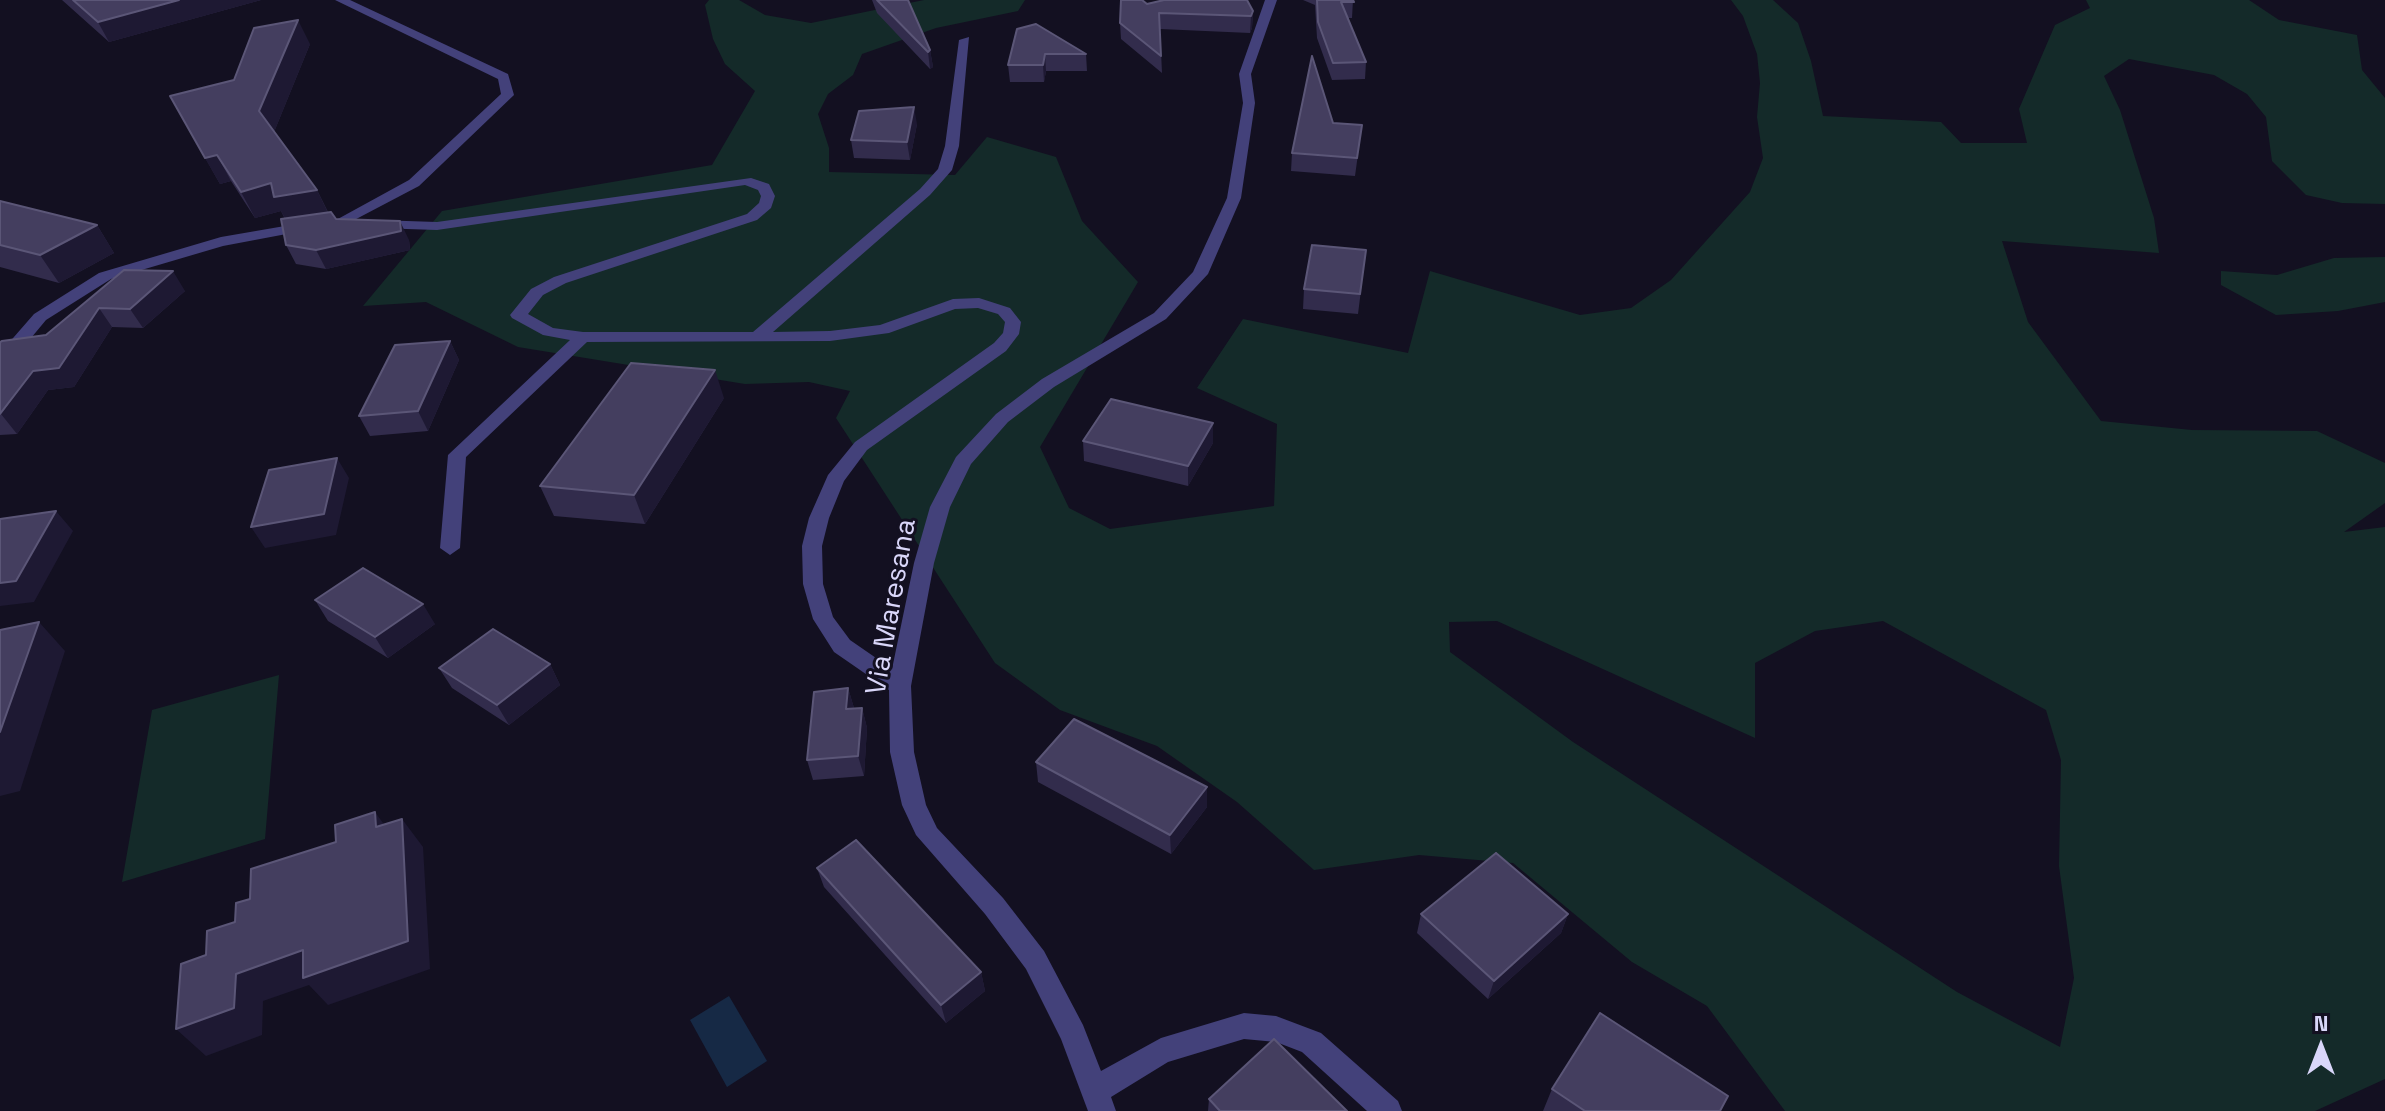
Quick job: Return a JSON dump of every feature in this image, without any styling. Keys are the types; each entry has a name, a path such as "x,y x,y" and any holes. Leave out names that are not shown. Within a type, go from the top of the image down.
{"street":[{"path":"341,0 504,77 508,95 414,183 341,223"},
{"name":"Via Maresana","path":"1098,1101 1073,1034 1035,960 994,906 928,835 914,805 902,752 900,686 936,521 963,461 1014,409 1048,383 1160,316 1200,274 1234,198 1249,103 1245,74 1271,0"},
{"path":"757,337 914,202 945,170 952,146 965,40"},
{"path":"0,364 47,311 105,276 221,242 282,229 341,223 437,226 723,182 746,181 764,187 768,196 766,205 752,217 560,280 537,292 518,315 549,332 583,337 757,337 830,336 883,330 953,304 979,303 1004,311 1013,322 1011,334 984,361 908,410 861,446 835,479 819,518 812,546 813,584 823,619 842,646 900,686"},
{"path":"450,548 457,455 583,337"},
{"path":"1098,1101 1161,1051 1244,1026 1276,1029 1311,1042 1388,1111"}],"green space":[{"path":"709,0 739,0 765,15 811,23 924,0 1025,0 1018,11 936,28 862,54 853,75 828,94 818,114 829,148 829,172 955,175 987,137 1056,157 1082,221 1138,282 1040,447 1069,508 1110,529 1274,506 1277,424 1197,388 1243,319 1408,353 1430,271 1580,315 1631,308 1671,280 1750,192 1763,158 1757,117 1760,83 1757,54 1743,16 1731,0 1773,0 1798,23 1811,61 1823,116 1941,122 1961,143 2027,143 2019,109 2055,25 2090,8 2086,0 2249,0 2279,20 2357,35 2362,70 2385,98 2385,204 2342,203 2306,195 2272,161 2266,117 2247,94 2214,75 2129,59 2104,76 2120,110 2154,218 2159,253 2002,241 2028,322 2101,421 2192,430 2317,431 2385,463 2385,503 2344,532 2385,527 2385,1079 2315,1111 1785,1111 1707,1006 1632,962 1513,863 1419,855 1314,870 1237,802 1157,746 1060,710 995,663 836,418 850,391 809,382 745,384 518,347 426,302 363,306 442,211 712,165 755,91 725,64 713,39 705,5","holes":["1497,621 1755,738 1755,663 1815,631 1883,621 2046,710 2061,760 2059,866 2074,978 2060,1047 1957,992 1573,742 1450,652 1449,622"]},
{"path":"2385,257 2385,302 2338,311 2276,315 2221,285 2221,271 2277,275 2334,258"},
{"path":"279,675 265,839 122,882 152,710"}],"water":[{"path":"729,996 767,1061 727,1087 690,1020"}],"building":[{"path":"73,0 179,0 98,22"},
{"path":"877,0 908,0 930,50 928,52"},
{"path":"1121,0 1142,0 1147,4 1164,0 1247,0 1253,11 1251,16 1159,13 1161,56 1120,23"},
{"path":"1317,0 1353,0 1341,2 1366,62 1333,63 1318,22"},
{"path":"298,20 259,111 317,190 274,197 271,183 241,192 217,155 205,158 170,96 234,80 254,28"},
{"path":"1036,24 1086,54 1045,54 1043,65 1008,65 1017,29"},
{"path":"1312,56 1333,123 1362,125 1357,158 1292,153"},
{"path":"914,107 907,142 851,140 859,111"},
{"path":"0,201 97,225 40,255 0,245"},
{"path":"331,212 336,219 400,221 401,231 316,250 286,245 281,219"},
{"path":"1312,245 1366,250 1360,294 1304,289"},
{"path":"124,270 173,271 130,309 99,308 59,368 33,371 0,414 0,342 46,335"},
{"path":"450,341 418,411 359,416 395,345"},
{"path":"631,363 715,370 634,495 540,486"},
{"path":"1111,399 1213,423 1188,466 1083,441"},
{"path":"337,458 324,514 251,527 269,470"},
{"path":"56,511 16,581 0,583 0,519"},
{"path":"363,568 423,604 375,637 315,600"},
{"path":"39,622 0,732 0,630"},
{"path":"493,629 550,664 497,705 439,668"},
{"path":"848,688 846,709 862,708 858,756 807,760 814,692"},
{"path":"1074,719 1207,787 1170,835 1036,762"},
{"path":"375,812 376,827 402,819 408,941 303,978 303,950 236,974 234,1008 176,1029 181,964 206,955 207,931 235,922 236,903 250,899 251,869 336,842 335,825"},
{"path":"856,840 981,972 941,1005 817,868"},
{"path":"1496,853 1568,914 1494,981 1421,914"},
{"path":"1600,1013 1728,1096 1720,1111 1585,1111 1552,1089"},
{"path":"1274,1039 1347,1111 1220,1111 1209,1099"}]}
